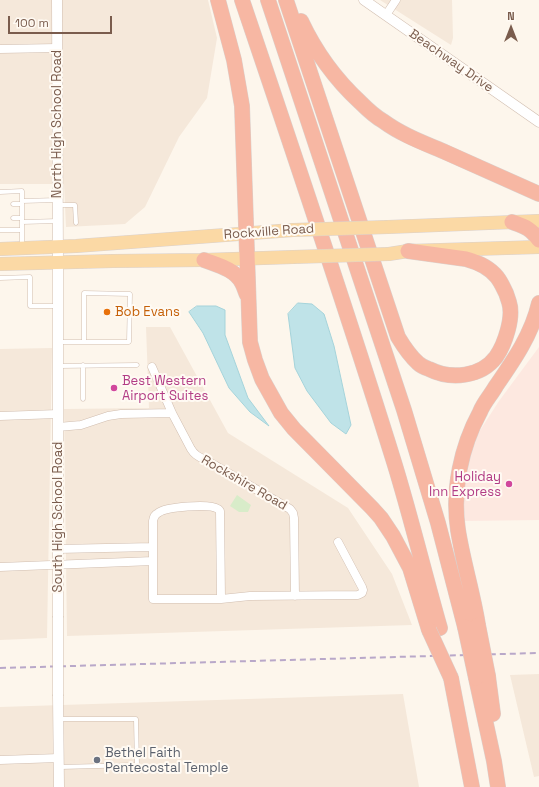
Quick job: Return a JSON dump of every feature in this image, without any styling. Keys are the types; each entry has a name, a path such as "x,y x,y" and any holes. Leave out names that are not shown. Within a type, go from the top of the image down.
{"highway":[{"path":"218,0 234,60 242,106 250,342 255,360 271,397 281,413 294,429 381,518 393,536 410,568 435,629 451,678 472,787"},
{"path":"242,0 383,427 408,510 435,629"},
{"path":"268,0 404,410 440,530 472,626 482,677 498,787"},
{"path":"286,0 398,337 406,351 419,364 434,372 448,376 461,376 474,373 486,366 500,351 508,331 510,303 502,284 490,270 474,261 408,251"},
{"path":"292,0 309,38 321,58 349,92 382,121 404,134 539,194"},
{"path":"512,222 528,228 539,240"},
{"path":"204,260 228,269 235,274 242,283 249,301"},
{"path":"472,626 475,604 458,529 457,497 461,462 468,439 480,411 527,338 539,303"}],"main road":[{"name":"Rockville Road","path":"0,249 58,247 293,230 539,221"},
{"name":"Rockville Road","path":"0,264 204,260 388,254 408,251 539,246"}],"street":[{"name":"North High School Road","path":"57,0 58,247"},
{"name":"Beachway Drive","path":"364,0 539,122"},
{"path":"386,15 396,0"},
{"path":"0,49 57,48"},
{"name":"South High School Road","path":"58,247 59,787"},
{"name":"Rockshire Road","path":"152,367 172,413 192,450 197,456 290,509 294,518 295,596"},
{"path":"58,427 81,425 108,416 121,414 172,413"},
{"path":"0,416 58,414"},
{"path":"222,599 220,513 218,508 207,506 185,507 158,512 154,516 153,520 153,599 222,599 250,596 358,595 362,593 363,588 338,542"},
{"path":"58,549 153,547"},
{"path":"0,567 153,561"},
{"path":"0,760 59,762"}],"lane":[{"path":"0,192 22,192 22,248"},
{"path":"13,204 58,203 75,205 76,223"},
{"path":"13,218 22,220 58,221"},
{"path":"0,230 22,230"},
{"path":"0,278 30,277 30,306 58,306"},
{"path":"58,342 84,342 129,342 130,294 84,294 84,342"},
{"path":"83,365 84,399"},
{"path":"58,366 137,365"},
{"path":"58,719 136,719 137,765 59,762"}],"shaded area":[{"path":"0,0 208,0 217,38 207,98 179,137 145,207 125,224 66,227 64,184 0,184"},
{"path":"380,0 452,0 453,38 451,45"},
{"path":"146,327 170,327 228,433 348,508 392,574 412,625 67,636 64,409 149,408"},
{"path":"539,347 539,520 464,521 463,484 471,446 499,401"},
{"path":"52,348 47,638 0,640 0,349"},
{"path":"539,674 539,776 534,777 510,675"},
{"path":"403,694 419,787 0,787 0,707"}],"green space":[{"path":"237,495 251,505 248,512 239,512 230,506"}],"water":[{"path":"298,303 312,304 324,314 334,346 351,425 346,434 331,423 307,391 295,368 288,314"},
{"path":"197,306 216,306 225,310 225,335 248,398 269,426 250,412 229,388 203,333 189,312"}],"railway":[{"path":"0,668 539,653"}],"place":[{"name":"Bob Evans","path":"107,312"},
{"name":"Best Western Airport Suites","path":"114,388"},
{"name":"Holiday Inn Express","path":"509,484"},
{"name":"Bethel Faith Pentecostal Temple","path":"97,760"}]}
